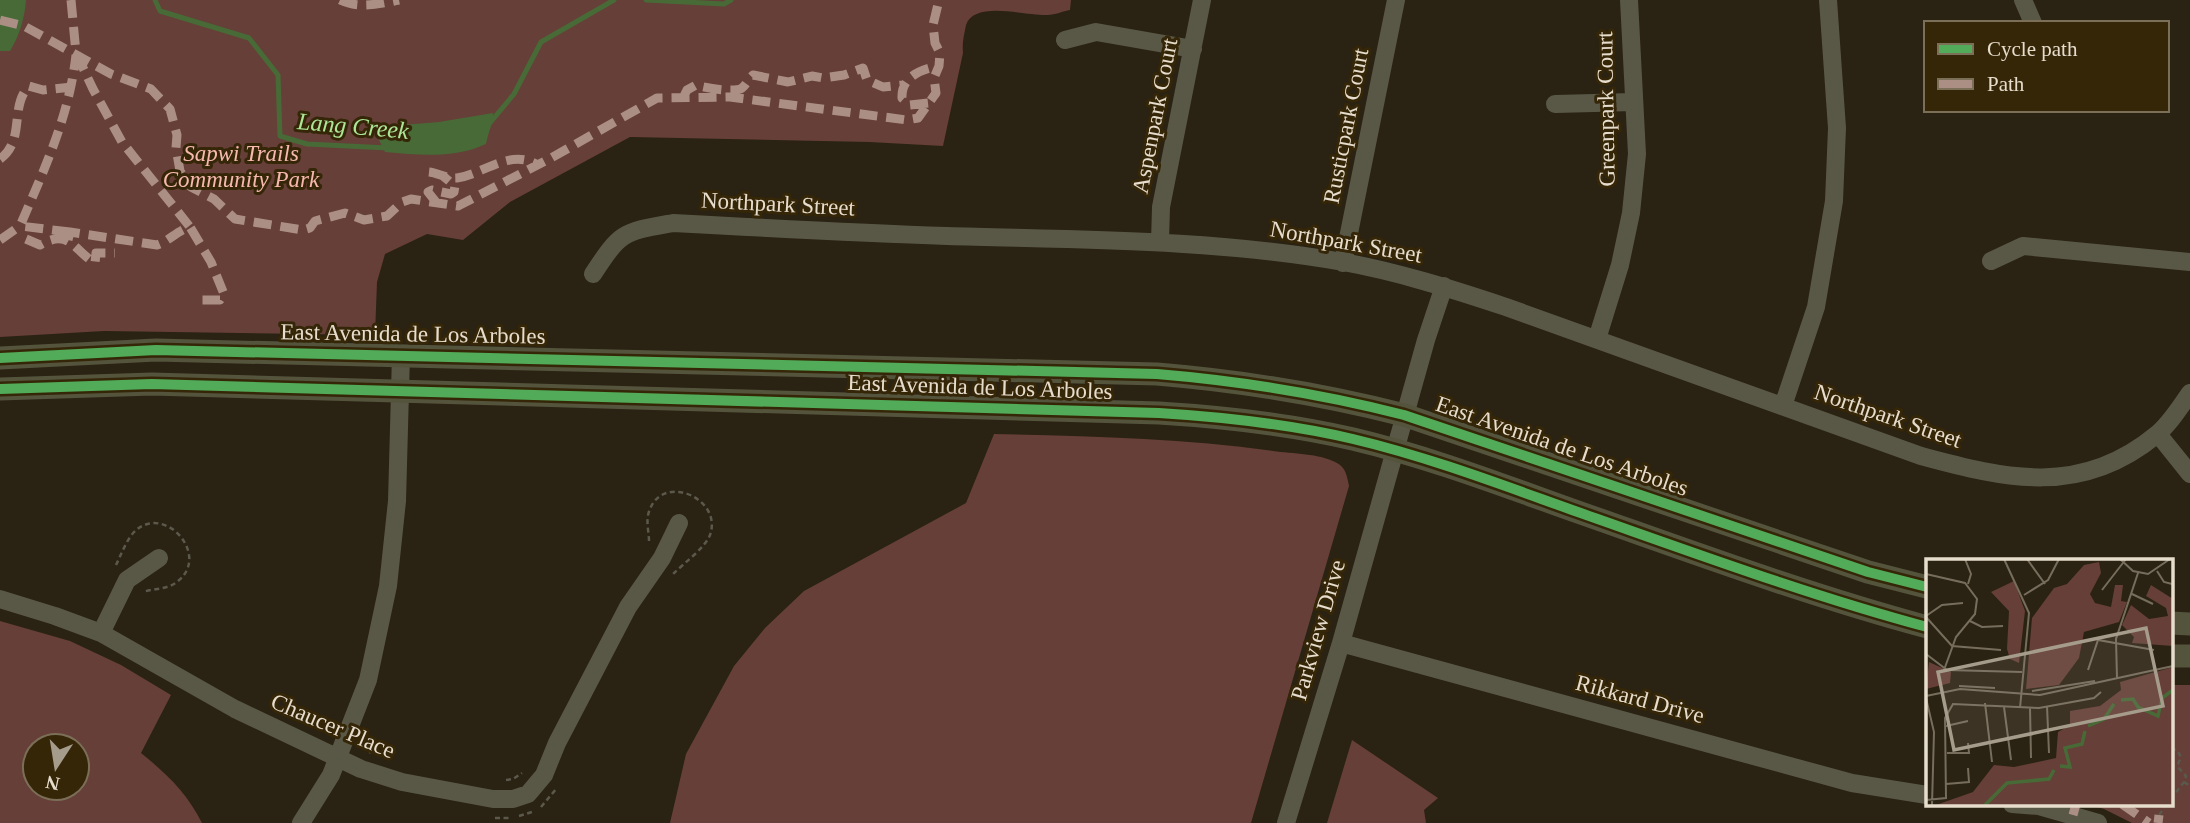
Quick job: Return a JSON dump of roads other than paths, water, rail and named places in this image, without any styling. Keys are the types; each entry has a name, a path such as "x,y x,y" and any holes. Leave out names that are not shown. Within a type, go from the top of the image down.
{"main road":[{"name":"East Avenida de Los Arboles","path":"0,358 156,349 1157,374 1259,384 1346,400 1404,415 1868,572 1926,587"},
{"name":"East Avenida de Los Arboles","path":"0,389 152,384 1159,413 1265,423 1354,439 1395,450 1469,473 1779,583 1926,627"},
{"path":"2172,623 2190,624"},
{"path":"2172,656 2190,656"}],"street":[{"name":"Aspenpark Court","path":"1160,242 1161,208 1202,0"},
{"name":"Rusticpark Court","path":"1343,262 1396,0"},
{"name":"Greenpark Court","path":"1597,339 1620,265 1631,213 1637,155 1629,0"},
{"path":"1783,406 1816,307 1834,201 1837,128 1828,0"},
{"path":"2023,0 2032,21"},
{"path":"1065,40 1096,32 1193,50"},
{"path":"1555,104 1633,102"},
{"name":"Northpark Street","path":"593,274 614,243 624,235 639,229 673,223 943,236 1160,242 1245,249 1343,262 1444,286 1921,456 1978,471 2027,479 2078,473 2126,456 2158,434 2190,393"},
{"path":"1991,261 2023,246 2190,262"},
{"name":"Parkview Drive","path":"1286,823 1444,286"},
{"path":"301,823 331,775 368,680 388,586 397,501 401,355"},
{"path":"2158,434 2190,474"},
{"name":"Chaucer Place","path":"0,599 101,633 235,709 361,769 436,789 493,799 513,799 528,794 544,775 557,743 628,607 662,558 679,523"},
{"path":"101,633 127,580 159,558"},
{"name":"Rikkard Drive","path":"1340,643 1852,783 1926,795"},
{"path":"2030,806 2098,823"}],"waterway":[{"name":"Lang Creek","path":"155,0 160,11 249,38 278,75 280,136 307,144 388,148"},
{"name":"Lang Creek","path":"489,124 514,94 541,42 614,0"},
{"name":"Lang Creek","path":"646,0 724,4 731,0"}],"park label":[{"name":"Sapwi Trails Community Park","path":"241,166"}]}
